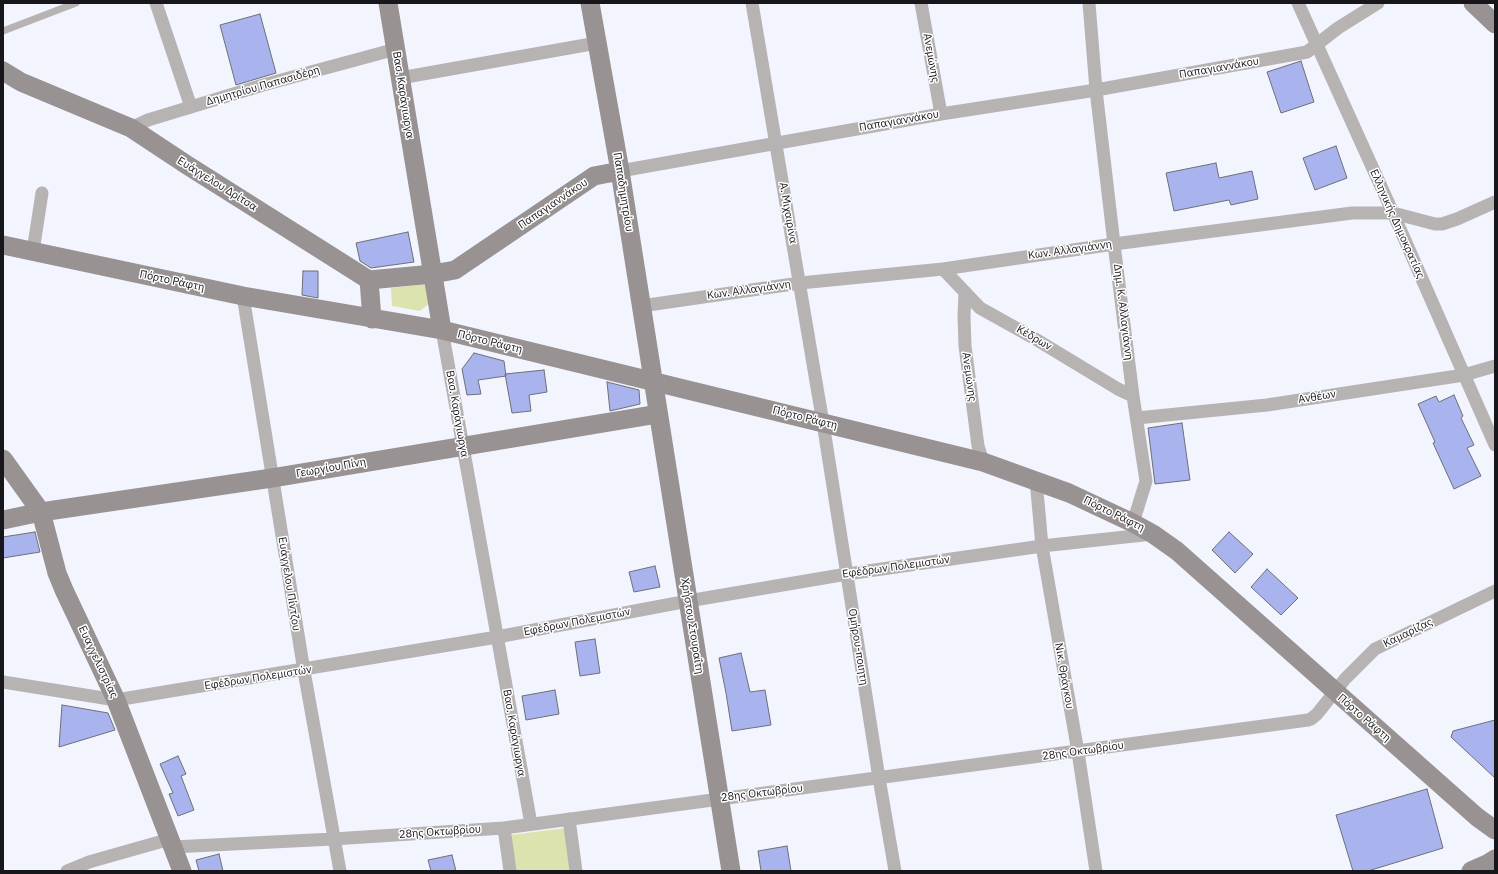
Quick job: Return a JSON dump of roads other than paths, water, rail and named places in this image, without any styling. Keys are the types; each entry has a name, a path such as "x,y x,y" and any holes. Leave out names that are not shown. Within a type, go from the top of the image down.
{"main road":[{"name":"Βασ. Καράγιωργα","path":"388,3 442,330"},
{"name":"Παπαδημητρίου","path":"590,3 620,171 652,381"},
{"path":"1472,3 1495,24"},
{"name":"Ευάγγελου Δρίτσα","path":"3,71 21,82 131,128 370,280"},
{"name":"Παπαγιαννάκου","path":"433,274 455,270 594,176 620,171"},
{"name":"Πόρτο Ράφτη","path":"3,245 244,296 442,330 983,462 1036,480 1069,493 1133,523 1153,534 1187,559 1477,817 1495,830"},
{"path":"372,319 370,280 433,274"},
{"name":"Χρήστου Στουραΐτη","path":"652,381 731,871"},
{"name":"Γεωργίου Πίνη","path":"3,520 41,512 272,478 658,414"},
{"name":"Ευαγγελιστρίας","path":"3,459 41,512 64,590 116,700 182,871"},
{"path":"1471,871 1495,859"}],"street":[{"path":"156,3 191,107"},
{"name":"Α. Μιχαιρίνα","path":"752,3 823,423"},
{"name":"Ανεμώνης","path":"921,3 941,114"},
{"name":"Δημ. Κ. Αλλαγιάννη","path":"1089,3 1096,90 1114,244 1133,396 1146,481 1133,523"},
{"name":"Ελληνικής Δημοκρατίας","path":"1298,3 1316,46 1393,213 1495,445"},
{"name":"Παπαγιαννάκου","path":"620,171 776,142 1096,90 1308,52 1338,28 1378,3"},
{"path":"400,78 597,43"},
{"name":"Δημητρίου Παπασιδέρη","path":"131,128 148,120 263,85 396,49"},
{"path":"33,251 42,193"},
{"name":"Κων. Αλλαγιάννη","path":"641,306 800,283 943,269 1114,244 1352,213 1393,213 1435,224 1442,224 1495,202"},
{"name":"Κέδρων","path":"943,269 980,308 1032,337 1118,389 1133,396"},
{"name":"Ανεμώνης","path":"965,292 965,346 978,446 983,462"},
{"name":"Ευάγγελου Πίντζου","path":"244,296 304,670 333,839 340,871"},
{"name":"Βασ. Καράγιωργα","path":"442,330 531,824"},
{"name":"Ανθέων","path":"1137,418 1267,405 1464,375 1495,366"},
{"name":"Ομήρου-ποιητη","path":"823,423 895,871"},
{"name":"Νικ. Θράγκου","path":"1036,480 1042,546 1078,752 1096,871"},
{"name":"Εφέδρων Πολεμιστών","path":"3,682 116,700 497,638 688,601 847,574 1042,546 1153,534"},
{"name":"Καμαρίζας","path":"1335,692 1345,679 1375,649 1495,591"},
{"name":"28ης Οκτωβρίου","path":"67,871 89,862 172,843 333,839 504,828 1308,720 1314,718 1335,692"},
{"path":"570,819 576,871"},
{"path":"504,828 510,871"}],"lane":[{"path":"3,31 76,3"}]}
